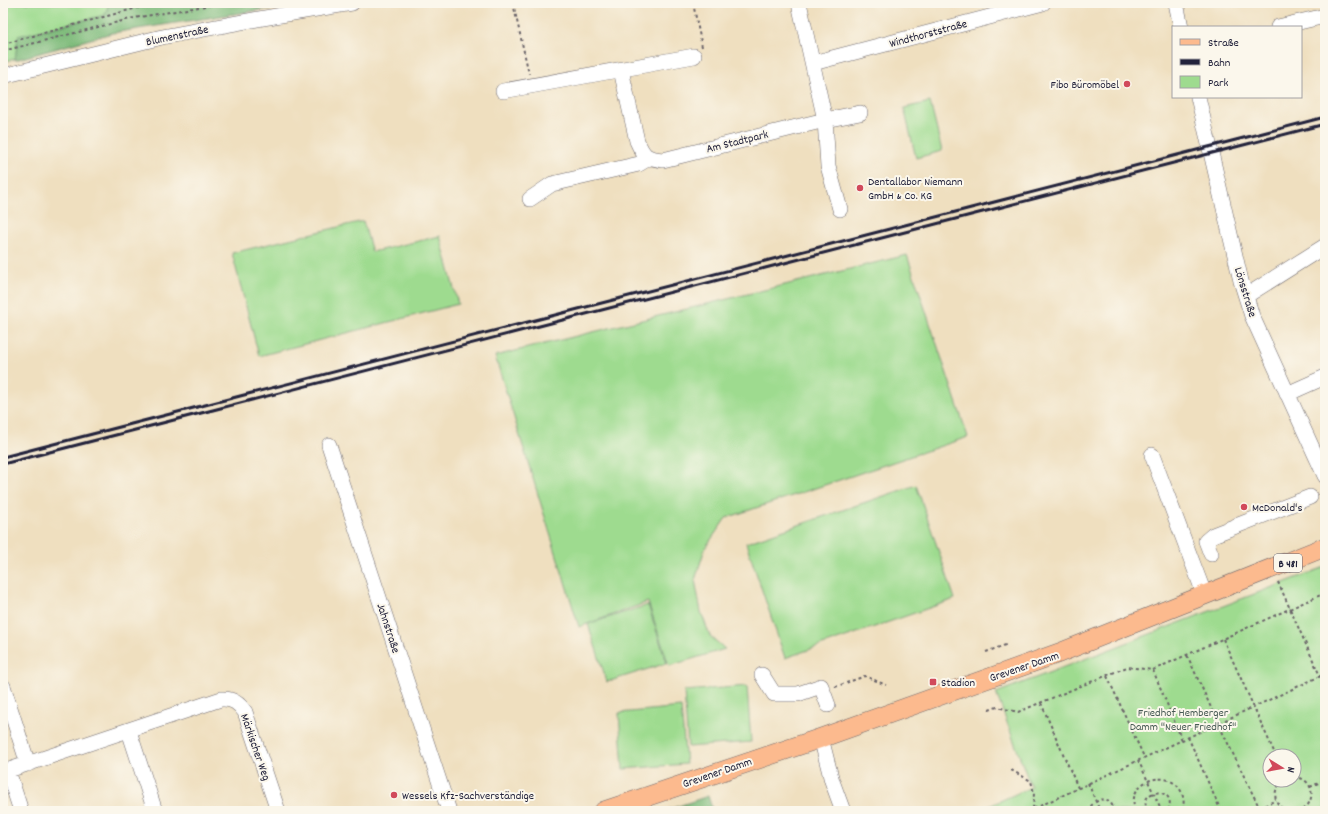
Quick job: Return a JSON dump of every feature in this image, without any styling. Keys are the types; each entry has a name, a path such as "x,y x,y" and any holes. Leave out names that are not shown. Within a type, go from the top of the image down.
{"main road":[{"name":"Grevener Damm","path":"604,811 821,738 1081,646 1325,547"}],"street":[{"name":"Blumenstraße","path":"3,76 162,37 352,3"},
{"path":"799,3 825,120 828,166 840,209"},
{"name":"Windthorststraße","path":"813,63 1042,3"},
{"path":"1176,3 1181,26"},
{"path":"1282,26 1325,16"},
{"path":"503,91 694,56"},
{"path":"621,70 637,141 642,151 649,158"},
{"name":"Lönsstraße","path":"1198,98 1241,281 1252,316 1325,476"},
{"name":"Am Stadtpark","path":"530,199 552,184 639,164 649,158 663,160 825,120 860,113"},
{"path":"1246,296 1325,246"},
{"path":"1287,394 1325,377"},
{"name":"Jahnstraße","path":"329,445 449,811"},
{"path":"1152,455 1205,596"},
{"path":"1211,554 1206,541 1213,535 1310,497"},
{"path":"762,675 774,694 798,694 821,686 828,705"},
{"path":"3,686 28,764"},
{"name":"Märkischer Weg","path":"21,811 6,771 221,699 229,698 240,705 245,712 278,811"},
{"path":"128,731 155,811"},
{"path":"821,738 832,781 843,811"}],"path":[{"path":"136,3 137,8"},
{"path":"3,44 137,8 168,3"},
{"path":"3,51 134,18 223,3"},
{"path":"513,3 532,86"},
{"path":"694,3 703,46 694,56"},
{"path":"1272,569 1325,687"},
{"path":"989,710 997,707 1018,712 1127,667 1153,670 1290,610 1325,593"},
{"path":"1223,639 1272,748"},
{"path":"986,652 1008,644"},
{"path":"1187,655 1260,810"},
{"path":"1153,670 1182,740"},
{"path":"1029,811 1325,674"},
{"path":"823,691 865,676 886,685"},
{"path":"1107,676 1144,757"},
{"path":"1041,703 1078,788"},
{"path":"1188,737 1221,811"},
{"path":"1138,760 1162,811"},
{"path":"1011,770 1031,781 1034,793 1033,809"},
{"path":"1135,811 1135,796 1140,787 1148,780 1158,778 1168,779 1176,784 1182,793 1185,802 1183,811"},
{"path":"1302,779 1310,787 1312,796 1307,808 1302,811"},
{"path":"1310,787 1325,780"},
{"path":"1088,783 1100,811"},
{"path":"1277,788 1275,793 1276,800 1280,807 1285,811"},
{"path":"1148,811 1146,804 1149,795 1158,792 1164,793 1168,797 1170,801 1168,811"},
{"path":"1087,811 1089,807 1103,799 1110,802 1114,811"},
{"path":"1254,811 1260,810 1276,800"}],"green space":[{"path":"3,3 313,3 111,31 3,62"},
{"path":"109,3 303,3 112,33 15,60 18,36 105,15"},
{"path":"930,102 942,151 916,158 904,108"},
{"path":"363,221 372,252 440,236 458,304 259,356 232,253"},
{"path":"907,255 968,437 726,518 705,548 695,580 701,612 710,636 725,649 669,666 648,602 579,627 495,356"},
{"path":"916,485 955,599 785,658 746,543"},
{"name":"Friedhof Hemberger Damm \"Neuer Friedhof\"","path":"1325,567 1325,811 978,811 1031,787 996,693"},
{"path":"648,605 667,663 607,682 588,624"},
{"path":"747,686 751,742 688,747 684,691"},
{"path":"681,707 686,764 623,769 619,713"},
{"path":"708,796 713,811 664,811"}],"railway":[{"path":"3,457 1325,117"},
{"path":"3,464 1325,124"}],"place":[{"name":"Fibo Büromöbel","path":"1127,84"},
{"name":"Dentallabor Niemann GmbH & Co. KG","path":"860,188"},
{"name":"McDonald's","path":"1244,507"},
{"name":"Stadion","path":"933,682"},
{"name":"Wessels Kfz-Sachverständige","path":"394,795"}]}
